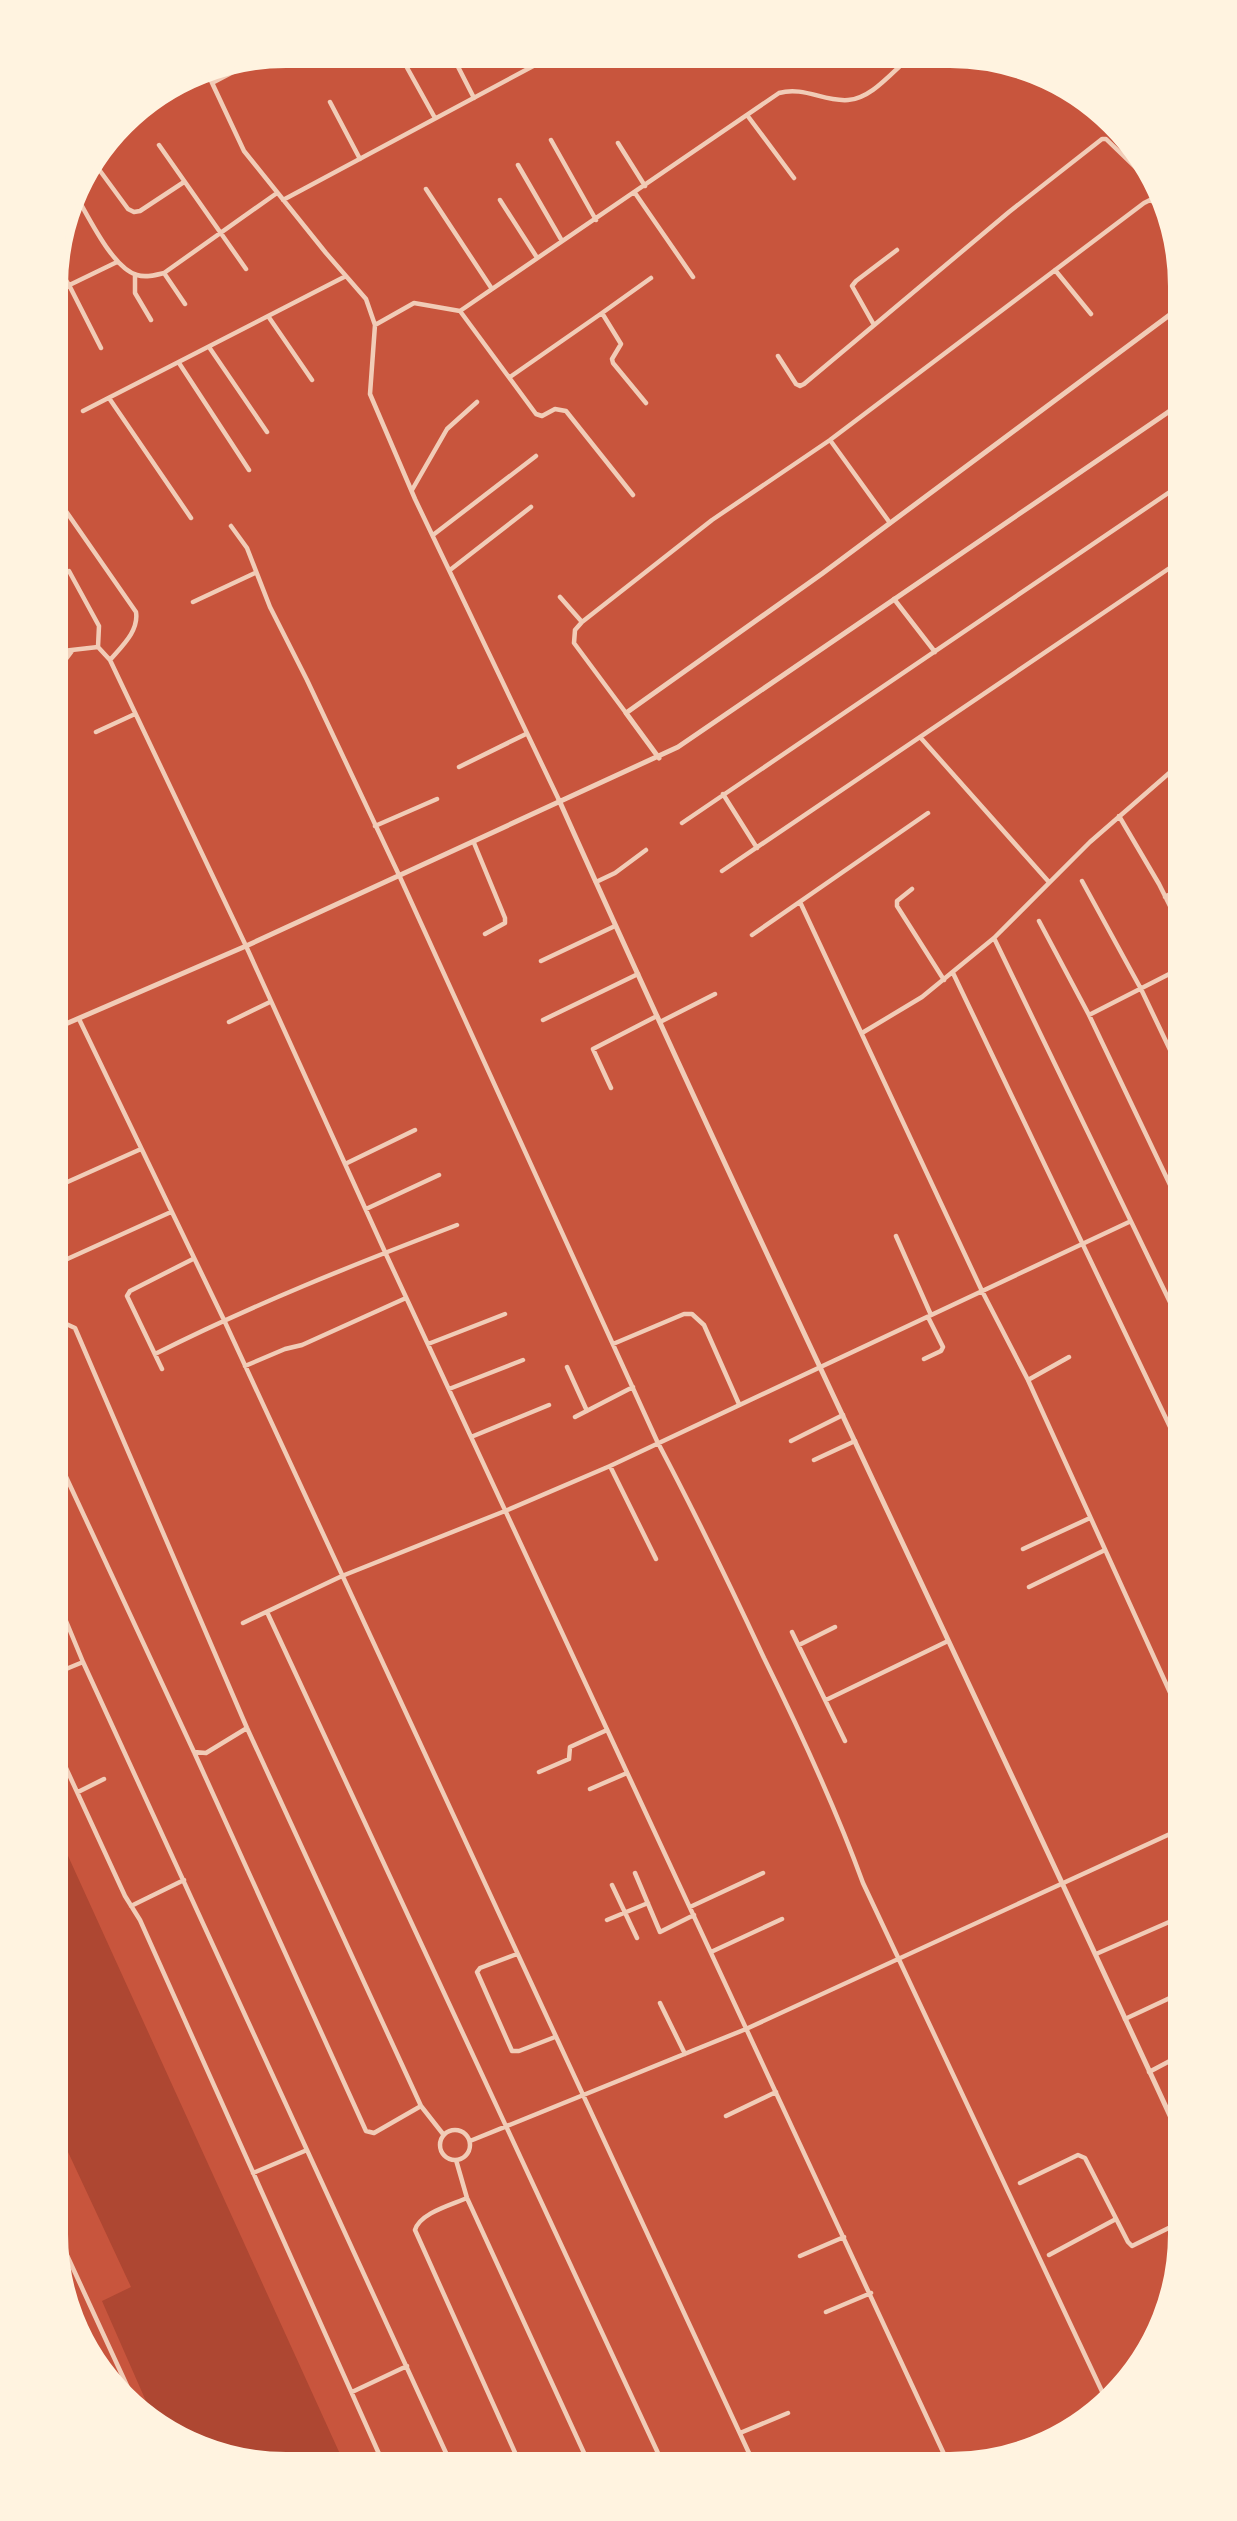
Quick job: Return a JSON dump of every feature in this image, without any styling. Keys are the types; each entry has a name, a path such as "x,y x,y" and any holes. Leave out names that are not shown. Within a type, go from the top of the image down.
{"street":[{"path":"405,64 435,118"},
{"path":"457,64 474,98"},
{"path":"283,200 537,64"},
{"path":"375,325 414,303 460,310 536,256 596,220 779,93 790,90 849,100 863,96 902,64"},
{"path":"212,83 236,71"},
{"path":"210,78 244,151 366,299 375,325 370,394 412,490 526,735 559,800 615,926 1172,2121"},
{"path":"330,102 360,159"},
{"path":"747,115 794,178"},
{"path":"778,356 796,384 800,386 1102,139 1106,139 1141,172"},
{"path":"551,140 596,220"},
{"path":"618,143 645,186"},
{"path":"159,145 246,269"},
{"path":"518,165 562,241"},
{"path":"98,169 128,209 134,212 140,211 184,182"},
{"path":"426,189 492,289"},
{"path":"80,203 117,262 135,275 146,276 164,273 278,193"},
{"path":"635,193 693,277"},
{"path":"500,200 536,256"},
{"path":"659,758 574,643 575,630 582,622 711,520 830,440 1150,200 1157,204"},
{"path":"874,325 852,286 897,250"},
{"path":"64,287 117,262"},
{"path":"1055,270 1091,314"},
{"path":"164,273 185,304"},
{"path":"135,275 135,293 151,320"},
{"path":"84,411 346,276"},
{"path":"65,278 101,348"},
{"path":"510,377 651,278"},
{"path":"460,310 539,416 555,409 566,411 633,495"},
{"path":"602,313 621,344 612,359 646,403"},
{"path":"626,713 890,523 1172,313"},
{"path":"268,316 312,380"},
{"path":"209,347 267,432"},
{"path":"179,363 249,470"},
{"path":"108,398 191,518"},
{"path":"412,490 447,429 477,402"},
{"path":"64,1025 474,843 559,800 659,758 1172,409"},
{"path":"830,440 890,523"},
{"path":"434,535 536,456"},
{"path":"682,823 1172,490"},
{"path":"450,570 531,507"},
{"path":"64,508 136,612 138,621 132,633 110,660"},
{"path":"231,526 247,548 255,573 399,875 657,1441 698,1519 791,1713 863,1883 1104,2396"},
{"path":"722,871 1172,566"},
{"path":"69,571 99,626 98,647 110,660 246,946 406,1298 945,2456"},
{"path":"192,602 255,573"},
{"path":"560,597 582,622"},
{"path":"894,599 935,651"},
{"path":"64,651 98,647"},
{"path":"64,662 72,651"},
{"path":"96,732 135,714"},
{"path":"459,767 526,735"},
{"path":"920,737 1048,881"},
{"path":"862,1033 922,997 953,973 994,938 1048,881 1172,770"},
{"path":"723,794 757,848"},
{"path":"375,826 437,799"},
{"path":"752,935 928,813"},
{"path":"1119,816 1172,909"},
{"path":"474,843 505,918 505,923 485,934"},
{"path":"596,882 615,873 646,850"},
{"path":"1082,881 1141,990 1172,1054"},
{"path":"912,889 897,902 897,906 944,980"},
{"path":"1166,897 1172,893"},
{"path":"800,902 982,1291 1028,1380 1172,1697"},
{"path":"1039,921 1089,1015 1172,1189"},
{"path":"541,961 615,926"},
{"path":"994,938 1172,1307"},
{"path":"953,973 1172,1431"},
{"path":"543,1020 638,974"},
{"path":"1089,1015 1172,974"},
{"path":"660,1022 715,994"},
{"path":"229,1022 270,1002"},
{"path":"611,1088 593,1049 657,1016"},
{"path":"79,1019 224,1320 750,2456"},
{"path":"345,1164 415,1130"},
{"path":"64,1184 141,1149"},
{"path":"366,1209 439,1175"},
{"path":"64,1260 171,1212"},
{"path":"243,1623 342,1576 610,1466 657,1441 1129,1222"},
{"path":"155,1354 224,1320 385,1252 457,1225"},
{"path":"896,1236 943,1347 924,1359"},
{"path":"162,1369 127,1296 130,1291 193,1259"},
{"path":"245,1366 285,1349 302,1345 406,1298"},
{"path":"428,1344 505,1314"},
{"path":"613,1344 684,1314 692,1314 704,1325 739,1404"},
{"path":"64,1323 75,1328 247,1728 421,2106 443,2134"},
{"path":"1028,1380 1069,1357"},
{"path":"449,1389 523,1360"},
{"path":"567,1367 587,1411"},
{"path":"575,1417 633,1387"},
{"path":"471,1437 549,1405"},
{"path":"791,1441 843,1415"},
{"path":"814,1460 855,1441"},
{"path":"610,1466 656,1560"},
{"path":"64,1472 366,2131 374,2133 421,2106"},
{"path":"1023,1549 1090,1518"},
{"path":"1029,1587 1105,1550"},
{"path":"267,1612 659,2456"},
{"path":"64,1616 447,2456"},
{"path":"798,1646 836,1627"},
{"path":"792,1632 845,1741"},
{"path":"826,1700 948,1641"},
{"path":"64,1670 83,1662"},
{"path":"194,1752 206,1753 247,1728"},
{"path":"539,1772 569,1759 570,1747 607,1730"},
{"path":"64,1763 253,2173 380,2456"},
{"path":"590,1789 627,1773"},
{"path":"78,1792 104,1779"},
{"path":"470,2141 746,2029 1172,1833"},
{"path":"634,1873 660,1932 694,1916"},
{"path":"690,1907 763,1873"},
{"path":"131,1906 184,1880"},
{"path":"612,1885 638,1938"},
{"path":"607,1920 648,1903"},
{"path":"711,1952 782,1919"},
{"path":"1096,1954 1172,1921"},
{"path":"517,1954 480,1968 477,1972 512,2051 519,2051 555,2037"},
{"path":"1125,2019 1172,1996"},
{"path":"660,2003 685,2054"},
{"path":"1149,2072 1172,2060"},
{"path":"726,2116 776,2092"},
{"path":"448,2131 464,2132 470,2141 469,2152 456,2160 444,2156 439,2145 443,2134 448,2131"},
{"path":"253,2173 307,2150"},
{"path":"1020,2183 1078,2156 1085,2158 1132,2246 1172,2226"},
{"path":"456,2160 467,2198 585,2456"},
{"path":"467,2198 423,2218 415,2230 517,2456"},
{"path":"1049,2255 1116,2219"},
{"path":"800,2256 844,2237"},
{"path":"65,2251 131,2393"},
{"path":"826,2312 871,2293"},
{"path":"351,2392 406,2366"},
{"path":"740,2433 788,2413"}],"shaded area":[{"path":"64,1847 341,2456 272,2456 229,2449 188,2434 151,2411 102,2301 131,2287 64,2143"}]}
